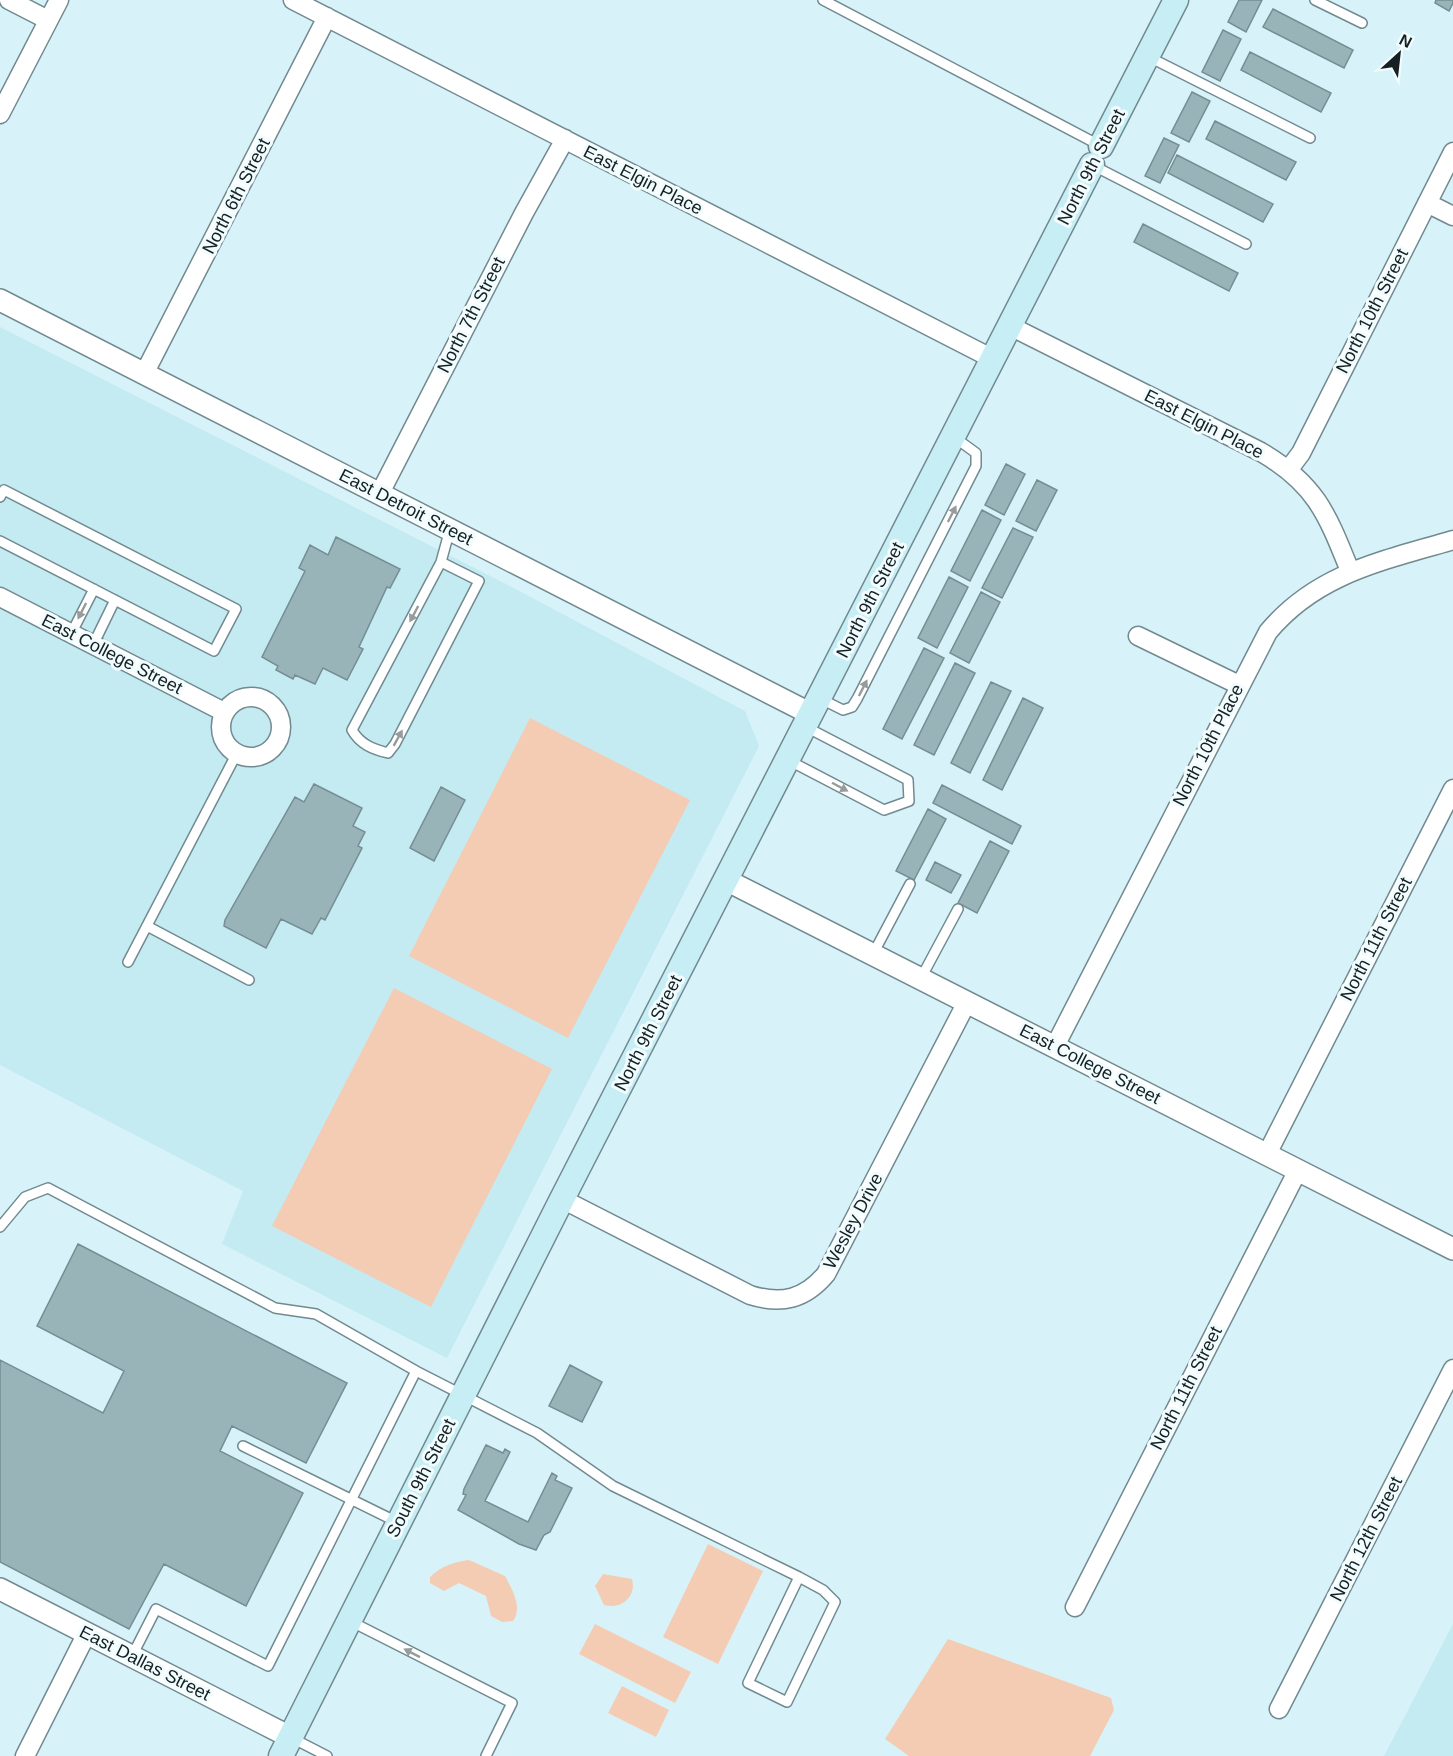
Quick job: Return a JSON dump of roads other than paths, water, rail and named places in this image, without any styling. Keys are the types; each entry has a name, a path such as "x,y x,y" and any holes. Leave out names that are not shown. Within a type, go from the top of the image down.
{"main road":[{"name":"North 9th Street","path":"562,1199 1176,0"},
{"name":"South 9th Street","path":"285,1746 562,1199"}],"street":[{"path":"9,0 48,20"},
{"path":"0,114 59,0"},
{"name":"East Elgin Place","path":"293,0 993,359"},
{"name":"North 6th Street","path":"144,374 327,17"},
{"name":"North 7th Street","path":"380,493 524,213 565,139"},
{"name":"North 10th Street","path":"1289,469 1301,453 1453,152"},
{"path":"1427,203 1453,216"},
{"name":"East Detroit Street","path":"0,300 812,713"},
{"name":"East Elgin Place","path":"1010,326 1261,452 1289,469 1321,504 1350,571"},
{"name":"North 10th Place","path":"1054,1046 1259,645 1287,610 1350,571 1453,540"},
{"name":"East College Street","path":"0,597 224,712"},
{"path":"1138,636 1239,685"},
{"path":"250,696 270,703 281,720 278,741 272,749 254,757 237,753 222,739 220,729 224,712 231,703 250,696"},
{"name":"North 11th Street","path":"1267,1154 1453,789"},
{"name":"East College Street","path":"726,880 1453,1249"},
{"name":"Wesley Drive","path":"562,1199 750,1295 761,1298 787,1299 809,1292 826,1274 967,1002"},
{"name":"North 11th Street","path":"1075,1607 1298,1170"},
{"name":"North 12th Street","path":"1279,1709 1453,1369"},
{"name":"East Dallas Street","path":"0,1589 132,1656 285,1746"},
{"path":"26,1756 87,1633"}],"lane":[{"path":"823,0 1246,244"},
{"path":"842,9 846,0"},
{"path":"1315,0 1362,23"},
{"path":"1147,56 1310,138"},
{"path":"812,713 852,707 863,689 976,466 976,453 954,437"},
{"path":"0,497 4,490 236,609 214,651 0,541"},
{"path":"441,562 479,581 395,744 388,753 375,750 358,741 352,730 441,562 450,529"},
{"path":"71,634 94,589"},
{"path":"93,645 115,600"},
{"path":"788,760 884,810 909,801 908,780 812,713"},
{"path":"128,962 237,753"},
{"path":"873,954 910,884"},
{"path":"921,978 958,909"},
{"path":"147,926 249,980"},
{"path":"0,1227 25,1197 48,1188 275,1308 316,1314 416,1371 537,1432 613,1486 800,1577 823,1590 835,1602 787,1702 748,1683 800,1577"},
{"path":"132,1656 156,1609 268,1666 416,1371"},
{"path":"243,1446 398,1523"},
{"path":"348,1621 512,1703 486,1756"},
{"path":"285,1746 327,1756"}]}
